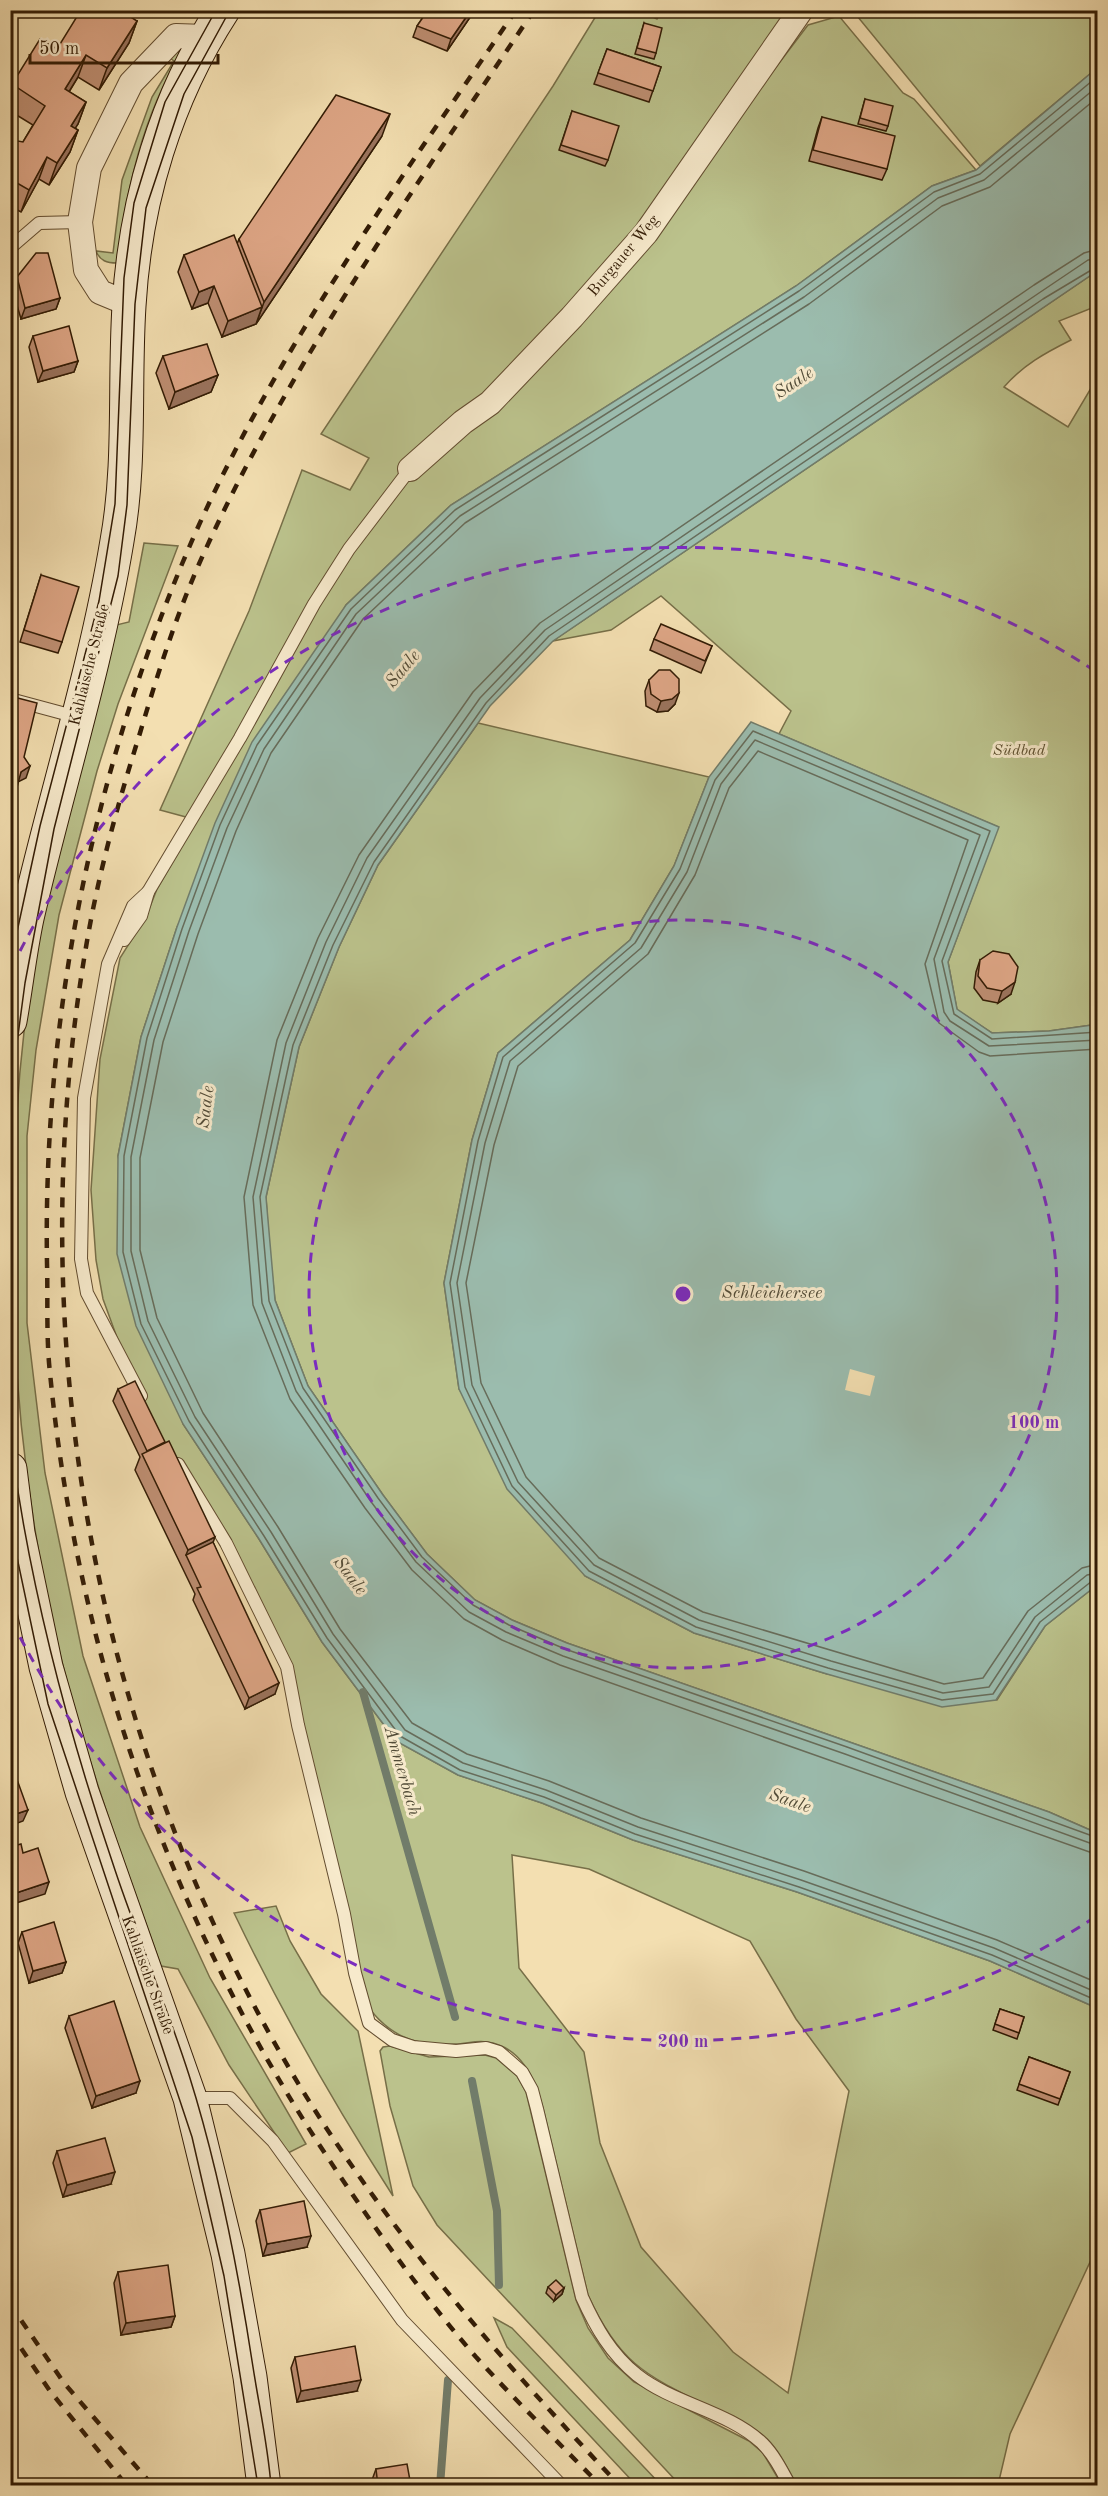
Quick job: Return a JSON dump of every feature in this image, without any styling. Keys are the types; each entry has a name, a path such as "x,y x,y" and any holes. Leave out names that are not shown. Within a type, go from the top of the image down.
{"main road":[{"name":"Kahlaische Straße","path":"10,1021 19,918 78,717 103,618 118,537 124,466 129,304 140,209 167,118 214,24"},
{"name":"Kahlaische Straße","path":"10,1469 18,1533 46,1667 82,1792 190,2098 228,2254 250,2377 264,2486"}],"street":[{"name":"Burgauer Weg","path":"410,469 463,422 490,403 646,233 801,10"},
{"name":"Kahlaische Straße","path":"129,304 100,292 86,270 80,222 89,168 131,83 176,36 214,24"}],"lane":[{"path":"10,249 39,223 80,222"},
{"path":"146,1407 87,1293 81,1259 84,1098 108,964 141,916 148,892 240,738 314,604 349,549 410,469"},
{"path":"10,699 78,717"},
{"path":"173,1456 226,1543 287,1667 298,1725 341,1904 355,1973 369,2023 392,2040 413,2047 456,2051 486,2048 510,2059 532,2090 582,2297 594,2325 613,2353 638,2376 761,2442 776,2460 790,2486"},
{"path":"190,2098 230,2098 273,2141 402,2320 562,2486"}],"green space":[{"path":"774,10 787,19 649,234 808,25 839,16 903,93 914,99 976,170 932,186 796,286 451,505 346,605 177,927 141,1037 118,1156 183,1424 259,1539 322,1642 396,1741 458,1775 542,1803 633,1840 797,1892 990,1961 1097,2008 1097,2247 1010,2434 998,2485 797,2485 778,2453 764,2436 747,2425 654,2378 625,2354 612,2339 588,2295 543,2108 536,2086 525,2066 509,2050 499,2045 483,2042 426,2043 401,2036 380,2021 362,1998 287,1667 162,1438 131,1376 103,1299 96,1260 91,1190 100,1059 120,958 146,917 157,889 197,820 160,810 249,611 302,470 350,490 369,458 321,434 553,86 599,11 640,11 657,19 662,11","holes":["512,1855 589,1869 750,1941 796,2019 849,2091 788,2393 733,2352 641,2247 600,2143 584,2052 519,1968"]},
{"path":"853,11 1097,11 1097,68 980,166"},
{"path":"171,49 181,53 156,102 138,154 125,208 117,263 107,262 96,251 113,253 122,180 152,97 174,61 165,55"},
{"name":"Südbad","path":"1097,271 1097,306 1059,321 1071,340 1035,360 1004,387 1068,427 1097,378 1097,1020 1092,1025 1049,1031 992,1033 957,1010 948,962 998,827 779,734 791,711 661,596 611,630 553,641"},
{"path":"144,543 178,546 118,704 97,771 59,915 36,1050 27,1136 27,1323 45,1473 83,1656 140,1827 210,1978 306,2144 288,2153 229,2065 178,1969 161,1966 120,1852 61,1658 43,1575 29,1491 20,1406 14,1321 12,1236 21,1066 30,981 67,803 112,626 129,622"},
{"path":"478,723 709,777 674,866 630,940 498,1053 472,1140 444,1283 459,1389 585,1576 694,1633 827,1674 997,1700 1045,1626 1097,1585 1097,1833 1049,1812 567,1643 512,1620 475,1600 427,1554 383,1495 308,1386 275,1300 266,1197 299,1047 339,947 378,865"},
{"path":"276,1906 290,1941 321,1994 358,2031 393,2196 309,2057 234,1913"},
{"path":"390,2046 429,2057 485,2055 496,2058 517,2076 526,2092 576,2300 588,2328 608,2358 634,2382 749,2441 763,2453 782,2485 680,2485 437,2225 413,2186 390,2106 380,2051 383,2047"},
{"path":"494,2318 512,2328 661,2485 636,2485 507,2347"}],"water":[{"name":"Saale","path":"1097,68 1097,271 553,641 490,706 378,865 339,947 299,1047 266,1197 275,1300 308,1386 383,1495 427,1554 475,1600 512,1620 567,1643 1049,1812 1097,1833 1097,2008 990,1961 797,1892 633,1840 542,1803 458,1775 396,1741 322,1642 259,1539 183,1424 136,1326 117,1254 118,1156 141,1037 177,927 215,823 252,742 346,605 451,505 796,286 932,186 976,170"},
{"name":"Schleichersee","path":"751,722 999,827 948,962 957,1009 992,1033 1049,1031 1092,1025 1097,1028 1097,1585 1045,1626 996,1700 942,1707 827,1674 694,1633 585,1576 507,1489 459,1389 444,1283 472,1140 498,1053 630,940 674,866 709,777"}],"pier":[{"path":"850,1369 875,1376 870,1396 845,1390"}],"building":[{"path":"81,10 120,10 137,21 107,68 86,55 65,89 86,102 71,126 78,130 57,163 47,157 29,190 10,179 10,155 18,141 23,142 45,106 12,84 40,39 57,49"},
{"path":"428,10 471,10 451,39 417,26"},
{"path":"644,23 662,28 656,53 637,48"},
{"path":"607,49 661,67 653,91 598,73"},
{"path":"336,95 390,114 264,302 239,239"},
{"path":"865,99 893,106 888,126 860,118"},
{"path":"572,111 619,126 608,160 561,145"},
{"path":"822,117 895,136 887,169 813,150"},
{"path":"234,235 262,307 228,321 214,286 199,292 184,255"},
{"path":"36,253 48,253 60,298 25,308 17,277"},
{"path":"69,326 78,361 43,371 33,336"},
{"path":"207,344 218,375 175,392 163,356"},
{"path":"41,575 79,587 62,642 24,630"},
{"path":"661,624 712,646 705,661 654,639"},
{"path":"659,670 670,670 679,679 679,693 672,699 661,701 651,694 649,680"},
{"path":"10,696 37,703 24,757 30,766 21,772 10,814"},
{"path":"993,951 1009,954 1018,967 1015,982 1002,991 987,988 978,976 980,960"},
{"path":"135,1381 165,1442 147,1451 118,1389"},
{"path":"169,1441 215,1537 188,1550 142,1454"},
{"path":"213,1542 279,1683 249,1698 197,1588 201,1587 186,1555"},
{"path":"15,1774 28,1810 10,1816 10,1775"},
{"path":"21,1844 23,1853 38,1848 49,1882 10,1895 10,1847"},
{"path":"54,1922 66,1962 33,1971 22,1932"},
{"path":"114,2001 140,2081 96,2096 69,2016"},
{"path":"1000,2009 1024,2017 1019,2033 995,2024"},
{"path":"1029,2057 1070,2072 1060,2099 1019,2084"},
{"path":"105,2138 115,2172 67,2185 57,2151"},
{"path":"304,2201 311,2236 267,2244 260,2210"},
{"path":"168,2265 175,2316 126,2323 118,2272"},
{"path":"556,2280 564,2288 556,2295 548,2287"},
{"path":"355,2346 361,2380 301,2391 295,2357"},
{"path":"407,2464 411,2486 378,2486 376,2469"},
{"path":"366,2480 367,2486 342,2486"}],"waterway":[{"name":"Ammerbach","path":"363,1692 455,2017"},
{"name":"Ammerbach","path":"472,2081 497,2211 499,2285"},
{"name":"Ammerbach","path":"440,2486 448,2380"}],"tram line":[{"path":"10,964 40,826 99,601 115,504 124,278 134,203 165,102 216,10"},
{"path":"10,1095 25,983 54,829 118,576 127,505 135,304 146,208 184,94 230,10"},
{"path":"10,1437 39,1601 81,1764 124,1896 180,2049 210,2147 241,2293 266,2441 271,2486"},
{"path":"10,1524 48,1704 192,2137 224,2276 258,2486"}],"railway":[{"path":"516,10 379,211 292,348 215,490 182,564 150,648 122,733 98,819 78,907 64,995 53,1084 48,1173 48,1346 63,1477 83,1581 109,1682 141,1782 179,1880 223,1976 272,2068 328,2158 399,2260 476,2357 601,2486"},
{"path":"534,10 398,212 312,349 234,491 199,564 182,606 124,786 109,839 91,920 68,1095 62,1243 70,1391 91,1537 124,1681 171,1821 230,1957 301,2088 372,2195 410,2246 491,2344 620,2486"},
{"path":"10,2304 64,2383 153,2486"},
{"path":"10,2332 50,2391 127,2486"}]}
